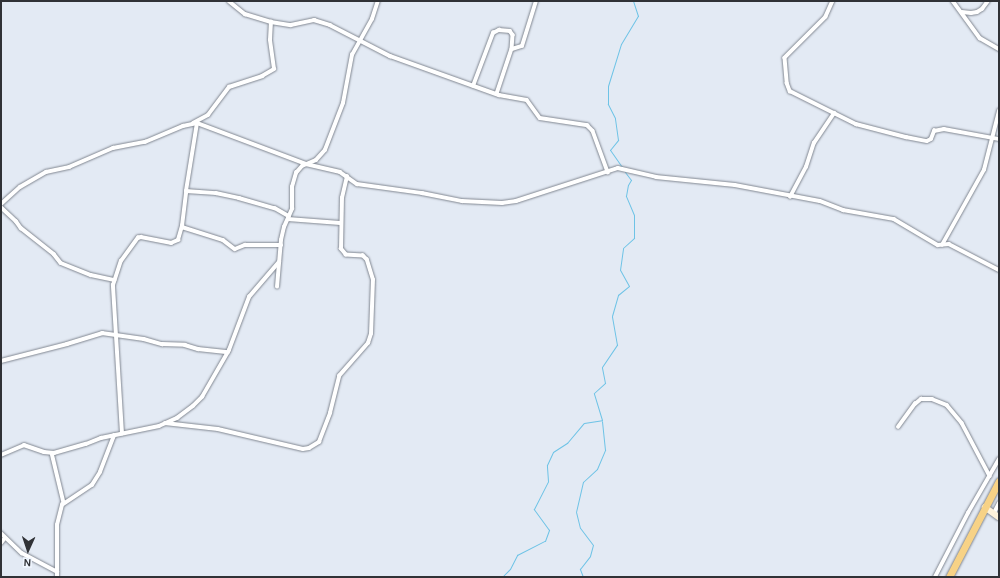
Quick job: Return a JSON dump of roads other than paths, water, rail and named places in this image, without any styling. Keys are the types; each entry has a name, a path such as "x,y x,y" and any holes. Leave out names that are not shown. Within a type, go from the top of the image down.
{"highway":[{"path":"949,577 998,484"}],"street":[{"path":"229,1 245,14 271,22 291,25 314,20 330,25 390,56 497,94 527,100 540,118 587,125 593,131 608,172"},
{"path":"277,287 281,244 284,226 292,208 294,179 298,170 306,164 316,160 325,150 343,102 350,62 372,19 378,1"},
{"path":"512,49 522,46 536,1"},
{"path":"833,1 826,17 804,42 786,56 787,83 790,91 856,124 923,141 931,139 934,130 937,129 963,131 999,139"},
{"path":"953,1 980,38 999,49"},
{"path":"962,12 970,13 980,11 988,1"},
{"path":"1,204 20,187 46,172 74,165 113,148 152,140 208,115 229,87 262,76 274,69 270,40 271,22"},
{"path":"473,86 494,32 499,30 512,32 512,49 497,94"},
{"path":"942,245 984,170 994,138 999,111"},
{"path":"790,197 806,167 814,143 834,113"},
{"path":"190,124 197,123 306,164 340,172 353,182 361,185 422,193 462,201 502,203 524,199 554,187 623,169 656,177 735,185 820,202 843,210 894,219 935,243 942,245 949,244 999,270"},
{"path":"122,434 113,285 114,280 121,261 135,240 141,237 175,243 178,240 182,227 197,123"},
{"path":"165,423 218,429 297,448 309,448 319,442 330,413 339,376 368,343 371,334 373,280 367,260 364,256 349,256 342,252 340,224 342,198 347,177"},
{"path":"186,191 216,193 275,208 289,217 340,224"},
{"path":"1,208 16,221 21,228 54,254 61,263 91,275 114,280"},
{"path":"182,227 224,240 235,249 245,245 281,244"},
{"path":"1,455 24,445 52,453 86,444 100,438 151,428 177,418 198,402 222,365 249,297 279,262"},
{"path":"1,361 67,344 97,334 108,334 116,337 228,352"},
{"path":"898,427 915,404 922,399 932,399 947,405 962,423 990,476"},
{"path":"57,577 58,518 62,505 92,485 100,472 114,436"},
{"path":"52,453 64,503"},
{"path":"935,577 968,513 999,459"},
{"path":"985,507 997,515 999,503"},
{"path":"1,533 22,553 57,572"},
{"path":"1,543 5,538"}],"waterway":[{"path":"622,167 610,150 618,140 615,118 608,104 608,86 621,44 638,16 633,1"},
{"path":"502,577 510,569 517,555 545,541 549,530 534,509 548,481 547,465 553,452 567,443 584,423 602,420 594,393 605,383 602,367 617,345 612,316 618,295 629,286 620,270 623,248 634,238 634,215 626,196 628,185 631,180 625,172"},
{"path":"583,577 580,569 590,556 593,545 580,528 576,512 583,482 597,469 605,450 602,421"}]}
